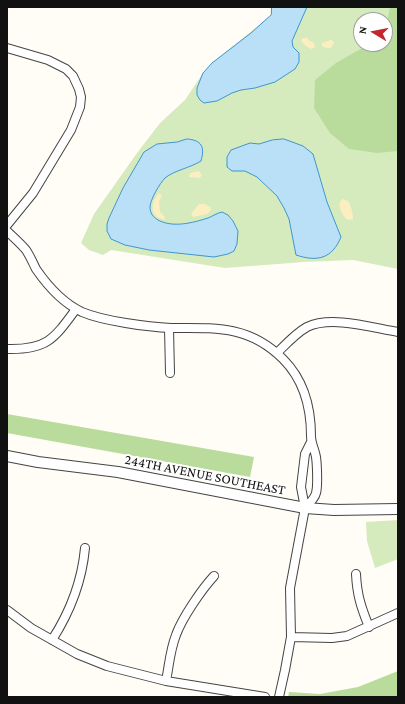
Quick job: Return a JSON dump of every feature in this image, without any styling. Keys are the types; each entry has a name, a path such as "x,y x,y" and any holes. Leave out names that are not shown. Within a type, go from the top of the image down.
{"street":[{"path":"7,48 57,64 66,69 73,76 79,88 80,107 71,130 33,193 7,225"},
{"path":"7,230 25,250 47,283 76,309 84,313 121,322 169,328 223,329 240,333 253,338 277,353 291,367 306,394 311,421 311,442 316,456 316,494 306,508 293,566 290,588 291,637 279,697"},
{"path":"7,348 32,348 49,341 59,332 76,309"},
{"path":"277,353 296,335 308,327 322,323 349,323 398,332"},
{"path":"169,328 170,373"},
{"path":"306,508 301,487 305,454 311,442"},
{"name":"244TH AVENUE SOUTHEAST","path":"7,456 38,462 118,472 306,508 334,510 398,509"},
{"path":"52,640 61,626 80,581 85,548"},
{"path":"356,574 357,591 369,627"},
{"path":"166,681 176,634 205,586 214,576"},
{"path":"7,610 31,628 52,640 77,654 107,666 166,681 265,697"},
{"path":"291,637 332,638 347,636 398,613"}],"green space":[{"path":"275,7 398,7 398,269 353,260 225,268 111,250 103,255 89,250 81,243 94,214 137,153 160,123 185,100 203,73 212,63 274,13"},
{"path":"390,7 398,7 398,151 377,153 349,149 330,133 314,108 315,80 336,63 355,52 393,52 393,12 389,12"},
{"path":"7,414 254,457 250,477 7,433"},
{"path":"398,520 398,559 375,568 367,541 366,522"},
{"path":"398,671 398,697 288,697 289,692 320,694 358,687"}],"sand":[{"path":"303,38 307,38 314,43 315,47 312,49 306,46 301,40"},
{"path":"331,40 334,43 331,48 322,46 322,43"},
{"path":"199,171 202,175 200,178 189,177 190,173"},
{"path":"159,193 162,196 159,201 160,212 165,217 164,220 155,215 153,209 154,200"},
{"path":"343,199 348,201 351,207 353,219 346,219 340,208 341,200"},
{"path":"199,204 205,204 210,207 211,210 207,214 193,217 191,214"}],"water":[{"path":"272,7 307,7 292,41 293,47 299,53 299,62 295,69 275,82 255,88 241,90 217,101 204,103 197,95 197,88 203,73 212,63 251,33 271,15"},
{"path":"187,139 196,141 201,145 203,152 201,161 165,178 152,200 150,207 151,213 158,220 170,224 183,224 196,222 222,212 228,215 238,231 237,244 234,251 214,257 149,250 125,245 111,239 107,231 109,218 123,188 144,152 157,144 177,142"},
{"path":"284,139 303,146 313,154 327,202 341,237 333,250 323,257 311,258 296,255 289,219 277,196 257,177 245,171 232,171 227,167 227,157 231,150 250,143 259,144 272,140"}]}
